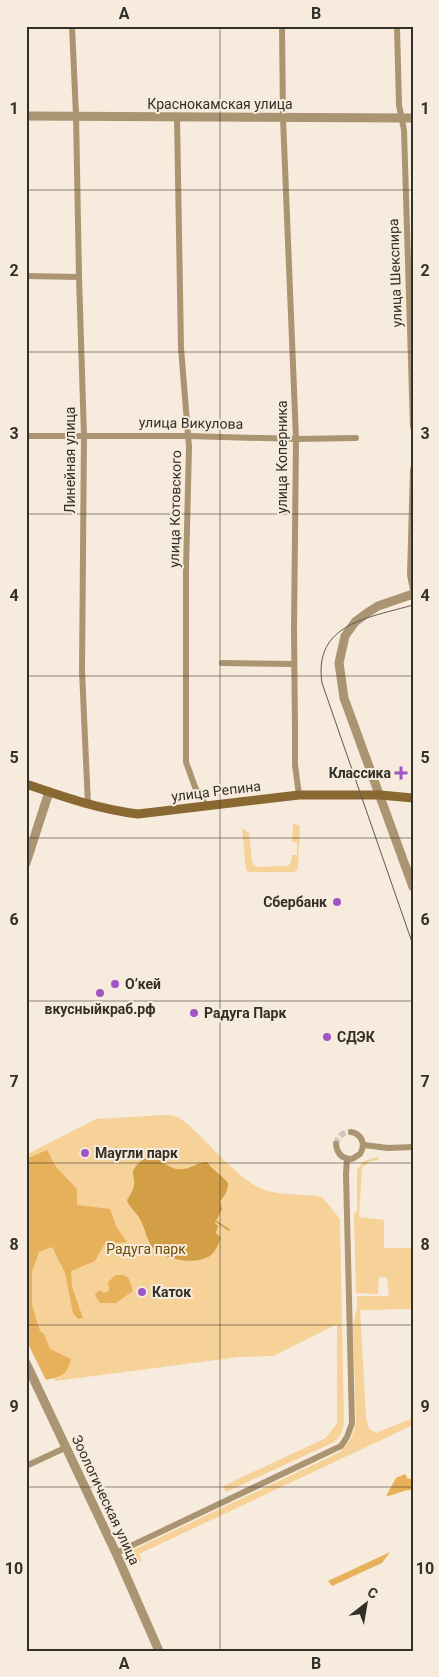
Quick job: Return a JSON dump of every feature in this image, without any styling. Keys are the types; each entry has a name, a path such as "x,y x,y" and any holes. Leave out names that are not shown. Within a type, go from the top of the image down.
{"main road":[{"name":"улица Репина","path":"26,784 88,805 138,814 299,795 380,795 413,798"}],"street":[{"name":"Линейная улица","path":"72,26 84,436 82,671 88,805"},
{"name":"улица Коперника","path":"282,26 283,118 296,439 294,664 295,765 299,795"},
{"name":"улица Шекспира","path":"397,26 399,105 404,130 413,427"},
{"name":"Краснокамская улица","path":"26,116 413,118"},
{"name":"улица Котовского","path":"177,118 181,348 188,436 186,762 195,787 207,807"},
{"path":"26,276 79,277"},
{"name":"улица Викулова","path":"26,436 356,438"},
{"path":"413,469 410,575 413,590"},
{"path":"413,594 378,606 360,617 350,627 345,636 340,654 340,682 344,698 413,887"},
{"path":"222,663 294,664"},
{"path":"26,863 49,792"},
{"path":"336,1144 339,1154 347,1159 357,1157 363,1150 364,1145 360,1136 351,1132"},
{"path":"364,1145 388,1148 413,1147"},
{"path":"116,1553 340,1446 347,1437 352,1423 347,1159"},
{"name":"Зоологическая улица","path":"26,1363 116,1553 159,1651"},
{"path":"26,1466 67,1447"}],"green space":[{"path":"293,823 300,826 298,868 295,872 249,872 246,870 242,828 249,833 253,864 258,867 288,866 292,855 297,855 297,842 292,842"},
{"name":"Радуга парк","path":"174,1116 190,1126 251,1183 266,1190 282,1194 322,1197 340,1219 344,1422 341,1433 334,1442 226,1492 223,1486 326,1438 337,1423 337,1324 273,1356 239,1357 55,1381 26,1306 26,1155 96,1119"},
{"path":"378,1157 378,1160 370,1161 362,1168 359,1217 384,1220 384,1248 413,1248 413,1309 360,1310 366,1418 369,1429 376,1433 413,1418 413,1425 139,1554 142,1561 139,1562 134,1558 131,1551 340,1452 351,1439 356,1422 353,1326 357,1309 357,1296 389,1296 387,1278 379,1277 378,1294 356,1293 354,1215 357,1211 357,1170 364,1161"}],"shaded area":[{"path":"47,1150 56,1167 77,1189 77,1205 110,1209 117,1228 127,1242 104,1245 95,1261 71,1271 72,1287 83,1318 78,1319 73,1313 65,1273 52,1247 39,1252 32,1272 32,1305 40,1331 44,1334 50,1349 71,1359 68,1369 63,1374 46,1380 26,1340 26,1159"},
{"path":"151,1156 170,1167 178,1169 207,1162 228,1183 226,1193 220,1201 222,1209 215,1223 218,1226 216,1233 221,1238 211,1255 198,1260 181,1260 165,1256 151,1245 140,1219 127,1200 134,1186 134,1169 140,1162"},
{"path":"116,1275 126,1276 131,1283 133,1291 116,1303 100,1303 95,1295 99,1290 104,1293 109,1291 108,1282"},
{"path":"405,1474 408,1479 413,1476 413,1492 407,1490 386,1496 396,1478"},
{"path":"390,1552 382,1563 332,1586 328,1581"}],"waterway":[{"path":"217,1222 229,1230"}],"tunnel":[{"path":"336,1144 341,1135 351,1132"}],"tram line":[{"path":"413,605 379,614 348,626 335,635 326,647 322,663 322,683 413,945"}],"place":[{"name":"Классика","path":"401,773"},
{"name":"Сбербанк","path":"337,902"},
{"name":"О’кей","path":"115,984"},
{"name":"вкусныйкраб.рф","path":"100,993"},
{"name":"Радуга Парк","path":"194,1013"},
{"name":"СДЭК","path":"327,1037"},
{"name":"Маугли парк","path":"85,1153"},
{"name":"Каток","path":"142,1292"}]}
